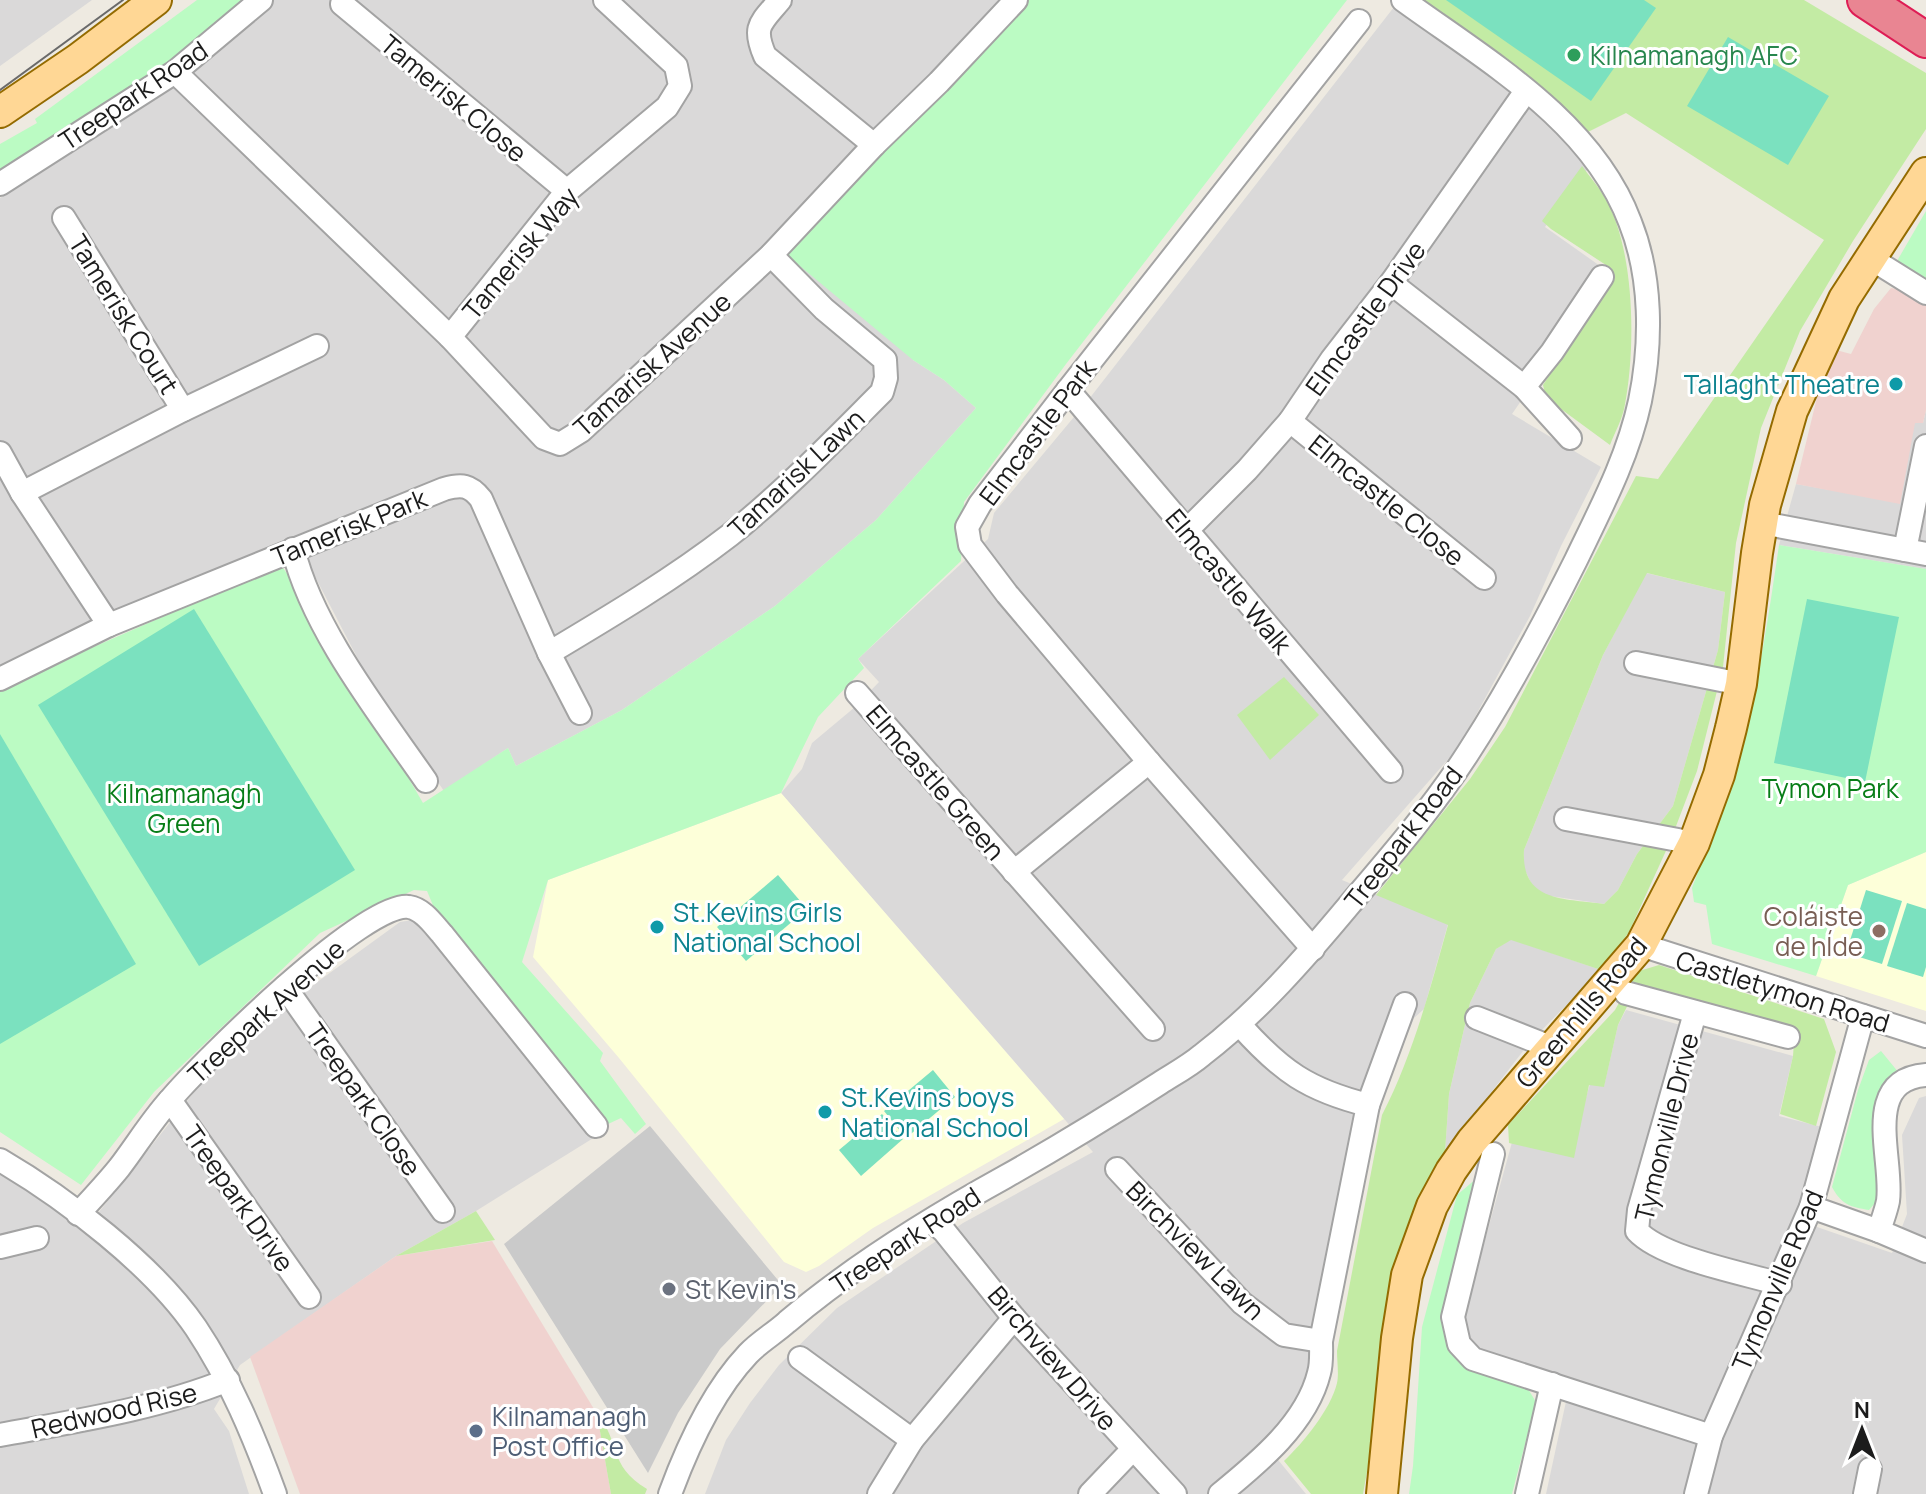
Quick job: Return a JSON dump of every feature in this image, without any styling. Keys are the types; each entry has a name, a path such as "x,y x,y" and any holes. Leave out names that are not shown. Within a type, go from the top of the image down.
{"highway":[{"path":"1865,0 1926,40"}],"main road":[{"path":"0,112 78,59 156,0"},
{"name":"Greenhills Road","path":"1382,1494 1397,1338 1407,1275 1432,1206 1472,1141 1641,945 1694,843 1719,775 1741,684 1762,523 1774,471 1844,299 1926,173"}],"street":[{"name":"Treepark Road","path":"0,184 175,72 261,0"},
{"name":"Tamerisk Way","path":"450,337 567,191 667,107 680,86 676,66 605,0"},
{"path":"780,0 758,27 758,39 765,56 874,145"},
{"name":"Tamarisk Avenue","path":"175,72 450,337 544,438 560,444 581,431 771,255 1016,0"},
{"name":"Treepark Road","path":"670,1494 717,1393 750,1352 813,1299 932,1221 1100,1123 1196,1060 1240,1025 1313,949 1466,757 1543,627 1624,458 1641,398 1648,310 1644,266 1630,222 1610,178 1580,139 1526,91 1403,0"},
{"name":"Tamerisk Close","path":"342,4 567,191"},
{"name":"Elmcastle Park","path":"1313,949 1007,594 970,545 967,527 980,504 1068,390 1359,21"},
{"name":"Elmcastle Drive","path":"1187,530 1247,470 1290,421 1526,91"},
{"name":"Tamerisk Court","path":"64,218 183,410"},
{"name":"Tamarisk Lawn","path":"549,653 644,596 730,535 798,475 882,392 886,378 885,360 824,309 771,255"},
{"path":"1870,258 1926,293"},
{"path":"1524,387 1552,352 1602,277"},
{"path":"1391,283 1524,387 1570,438"},
{"name":"Tamerisk Court","path":"22,493 183,410 317,346"},
{"name":"Elmcastle Walk","path":"1068,390 1391,771"},
{"name":"Elmcastle Close","path":"1290,421 1484,578"},
{"path":"1762,523 1915,552 1926,446"},
{"path":"0,453 22,493 109,625"},
{"name":"Tamerisk Park","path":"0,679 109,625 293,549 461,485 473,490 481,499 549,653 580,713"},
{"path":"293,549 297,565 332,641 426,781"},
{"path":"1636,663 1741,684"},
{"name":"Elmcastle Green","path":"857,693 1153,1029"},
{"name":"Elmcastle Green","path":"1014,872 1149,762"},
{"path":"1566,819 1694,843"},
{"name":"Treepark Avenue","path":"78,1214 117,1171 170,1100 223,1045 328,949 386,912 406,906 418,910 442,934 596,1126"},
{"name":"Castletymon Road","path":"1641,945 1926,1036"},
{"name":"Treepark Close","path":"285,987 443,1211"},
{"name":"Tymonville Drive","path":"1626,993 1788,1037"},
{"path":"1220,1494 1287,1433 1311,1395 1320,1372 1321,1341 1368,1105 1405,1004"},
{"name":"Tymonville Drive","path":"1695,1013 1639,1210 1637,1231 1647,1241 1679,1255 1780,1284"},
{"name":"Tymonville Road","path":"1696,1494 1711,1436 1780,1284 1811,1207 1863,1016"},
{"path":"1477,1018 1553,1048"},
{"path":"1240,1025 1271,1060 1303,1080 1333,1096 1368,1105"},
{"path":"1879,1231 1888,1200 1884,1120 1894,1089 1906,1078 1926,1075"},
{"name":"Treepark Drive","path":"170,1100 309,1297"},
{"path":"1493,1154 1453,1317 1459,1344 1473,1359 1711,1436"},
{"path":"0,1160 78,1214 151,1275 194,1325 228,1380 275,1494"},
{"name":"Birchview Lawn","path":"1117,1169 1242,1303 1284,1335 1321,1341"},
{"path":"1811,1207 1926,1251"},
{"name":"Birchview Drive","path":"932,1221 944,1231 1014,1318 1175,1494"},
{"path":"0,1247 37,1238"},
{"path":"879,1494 912,1440 1014,1318"},
{"path":"800,1358 912,1440"},
{"name":"Redwood Rise","path":"0,1435 186,1394 228,1380"},
{"path":"1527,1494 1552,1384"},
{"path":"1090,1494 1133,1449"},
{"path":"1865,1494 1870,1469"}],"shaded area":[{"path":"0,0 92,0 0,66"},
{"path":"270,0 1029,0 961,70 913,360 944,380 976,408 876,520 775,606 622,710 516,766 508,748 444,791 371,684 297,542 0,673 0,198 188,75"},
{"path":"1394,7 1507,88 1575,146 1590,166 1545,227 1610,273 1512,414 1601,467 1530,616 1458,748 1342,880 1448,924 1424,1009 1414,1018 1376,1114 1318,1324 1300,1402 1266,1445 1306,1494 705,1494 726,1440 750,1403 779,1365 837,1308 963,1223 1093,1152 781,793 802,769 812,743 879,682 858,659 988,539 994,513 1089,399"},
{"path":"1891,288 1926,300 1926,410 1923,423 1915,423 1900,504 1796,484 1821,381 1836,350 1851,354 1874,309"},
{"path":"1926,410 1926,569 1779,545 1796,484 1836,491 1915,422 1923,423"},
{"path":"1646,573 1725,592 1718,650 1673,806 1637,854 1618,890 1604,904 1543,895 1532,885 1523,866 1524,850 1603,655"},
{"path":"781,793 1064,1119 873,1228 806,1272 784,1262 533,957 548,880"},
{"name":"Coláiste de hÍde","path":"1926,852 1926,1011 1816,976 1848,885"},
{"path":"418,919 441,935 595,1137 476,1211 396,1256 240,1365 214,1409 229,1431 249,1494 0,1494 0,1173 87,1227 210,1072 298,996 400,922"},
{"path":"1511,939 1601,970 1530,1042 1445,1152 1449,1094 1470,1003 1496,949"},
{"path":"1626,1010 1793,1056 1779,1116 1822,1127 1794,1219 1892,1253 1907,1214 1902,1135 1919,1098 1926,1096 1926,1494 1546,1494 1570,1383 1480,1351 1468,1338 1464,1316 1514,1135 1570,1150 1590,1084 1604,1086 1618,1025"},
{"path":"650,1126 782,1285 720,1349 678,1413 648,1473 504,1244"},
{"path":"492,1241 597,1414 611,1494 300,1494 250,1357 396,1256"}],"green space":[{"path":"197,0 246,0 169,62 0,171 0,144 37,123 35,119"},
{"name":"Kilnamanagh Green","path":"1029,0 1347,0 1066,364 964,502 961,561 858,659 864,668 818,717 781,793 548,880 522,962 603,1053 600,1061 646,1124 635,1134 621,1118 606,1125 435,910 427,891 414,890 320,933 154,1092 81,1185 0,1132 0,692 27,676 281,565 304,598 423,803 508,748 516,766 622,710 775,606 876,520 976,408 783,252"},
{"path":"1414,0 1804,0 1926,73 1926,129 1853,241 1800,331 1761,428 1736,543 1723,667 1697,771 1670,842 1629,932 1601,970 1511,940 1496,949 1470,1003 1449,1094 1445,1152 1410,1230 1363,1494 1311,1494 1284,1461 1315,1425 1334,1393 1338,1372 1337,1351 1382,1115 1412,1045 1448,925 1376,895 1470,779 1505,727 1636,476 1658,479 1824,240 1626,113 1584,134","holes":["1647,573 1725,592 1718,650 1673,806 1637,854 1618,890 1604,904 1561,898 1538,889 1525,867 1524,850 1603,655"]},
{"name":"Kilnamanagh AFC","path":"1446,0 1644,0 1656,8 1591,101"},
{"path":"1728,37 1829,96 1788,165 1687,106"},
{"path":"1582,166 1604,196 1614,217 1622,242 1630,298 1629,381 1623,414 1610,445 1546,398 1543,385 1612,279 1612,269 1542,221"},
{"path":"1926,211 1926,281 1897,261"},
{"name":"Tymon Park","path":"1779,545 1926,569 1926,852 1848,885 1816,976 1712,944 1706,905 1694,902 1692,888 1725,802 1741,749 1758,673"},
{"path":"1807,599 1899,617 1865,782 1774,763"},
{"path":"194,609 355,870 199,966 38,705"},
{"path":"1284,677 1319,715 1270,760 1237,715"},
{"path":"0,734 136,964 0,1044"},
{"path":"778,875 807,909 746,961 717,927"},
{"path":"1866,890 1902,901 1882,964 1846,953"},
{"path":"1907,903 1926,909 1926,967 1923,977 1887,966"},
{"path":"1659,965 1824,1019 1836,1052 1816,1126 1780,1114 1793,1056 1795,1028 1637,986 1618,1025 1604,1087 1589,1085 1574,1158 1509,1143 1508,1125 1615,1010 1636,972"},
{"path":"1881,1051 1899,1073 1883,1087 1872,1137 1882,1195 1869,1210 1847,1204 1832,1187 1858,1090 1869,1060"},
{"path":"933,1070 955,1097 906,1138 884,1111"},
{"path":"882,1114 903,1139 861,1176 839,1150"},
{"path":"1477,1178 1449,1343 1525,1384 1536,1402 1512,1494 1409,1494 1422,1327 1457,1195"},
{"path":"476,1211 495,1240 396,1256"},
{"path":"597,1414 620,1462 634,1480 647,1489 645,1494 611,1494"}],"tram line":[{"path":"0,90 123,0"}],"place":[{"name":"Kilnamanagh AFC","path":"1574,55"},
{"name":"Tallaght Theatre","path":"1896,384"},
{"name":"St.Kevins Girls National School","path":"657,927"},
{"name":"Coláiste de hÍde","path":"1879,931"},
{"name":"St.Kevins boys National School","path":"825,1112"},
{"name":"St Kevin's","path":"669,1289"},
{"name":"Kilnamanagh Post Office","path":"476,1431"}]}
